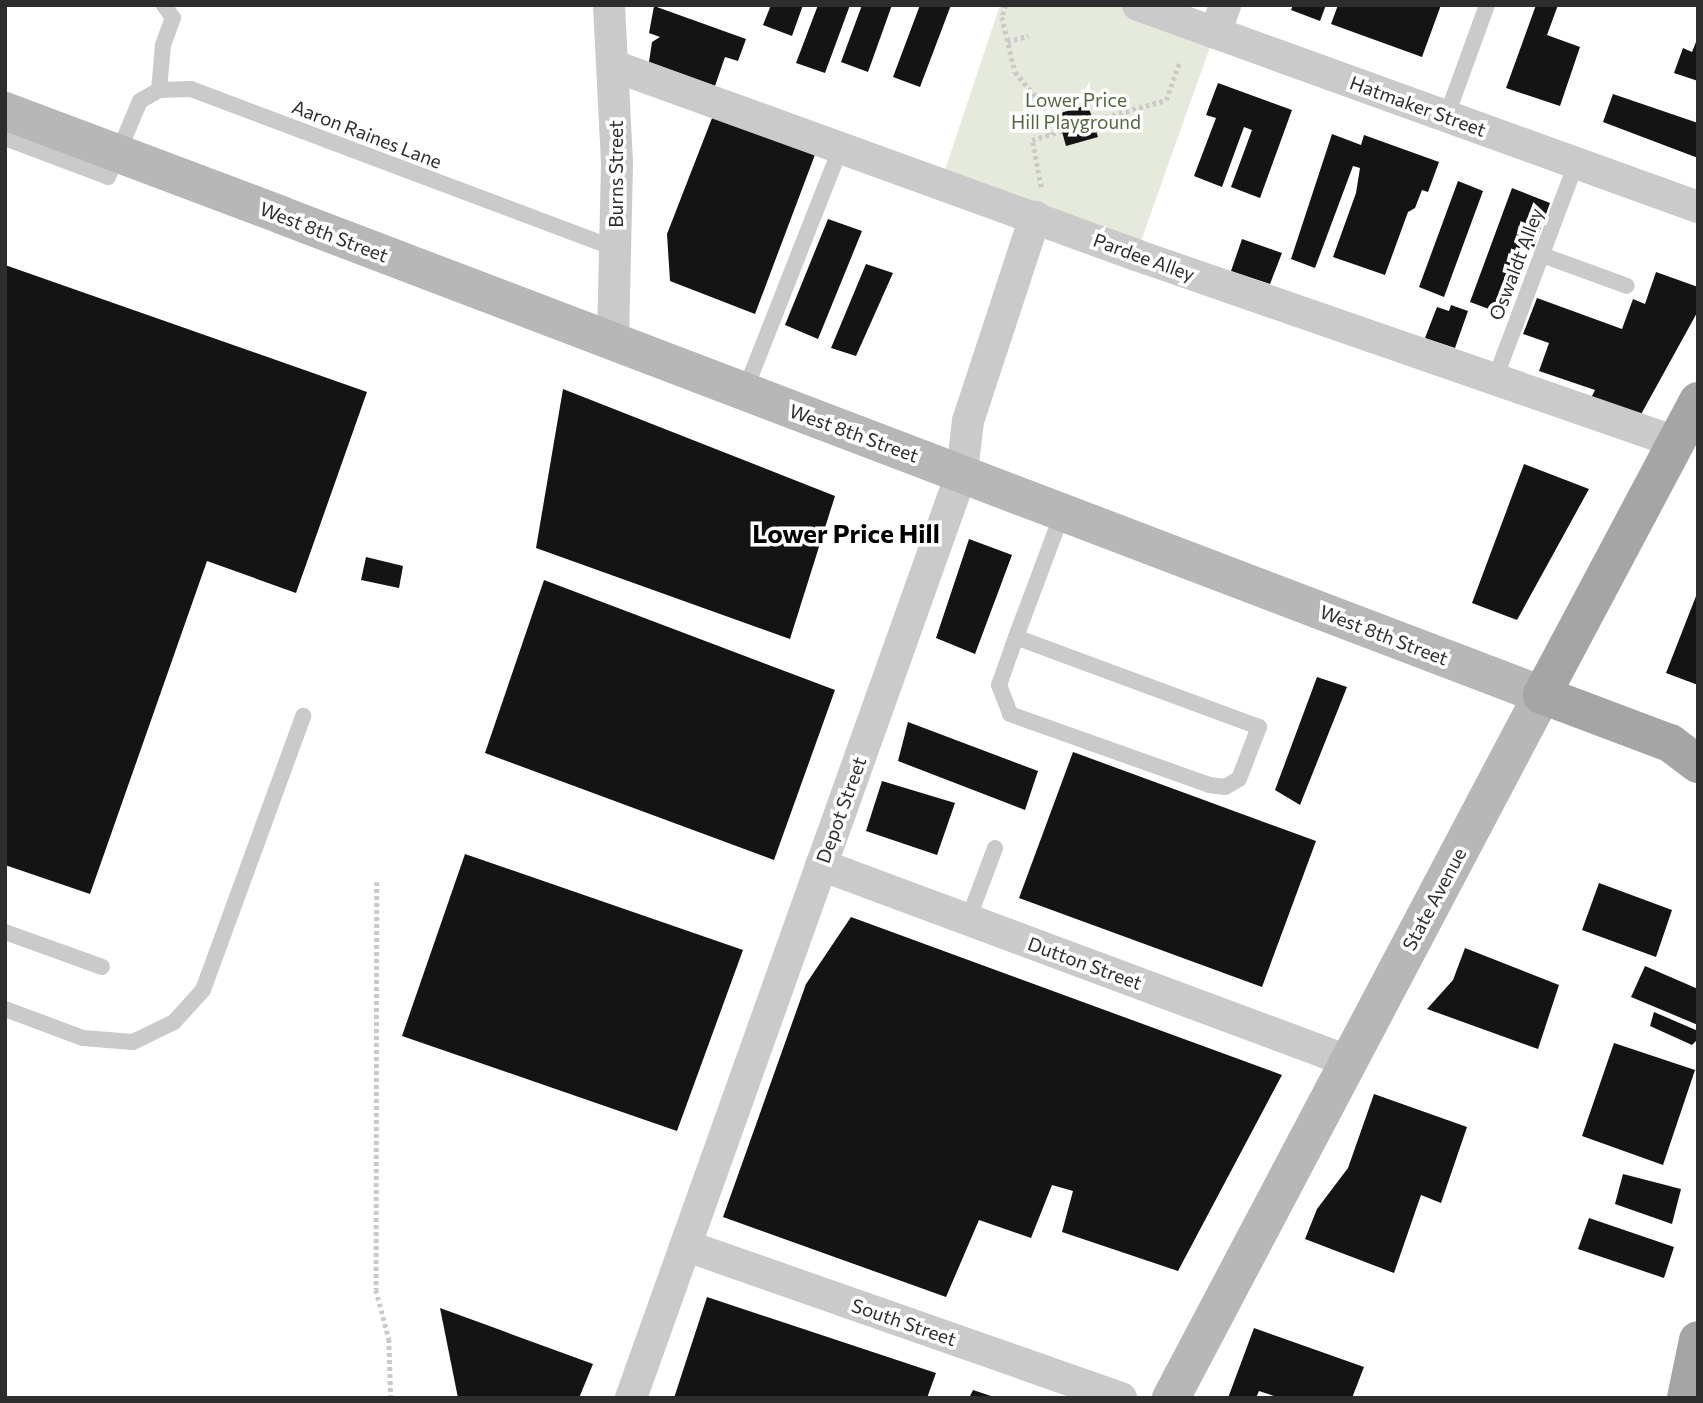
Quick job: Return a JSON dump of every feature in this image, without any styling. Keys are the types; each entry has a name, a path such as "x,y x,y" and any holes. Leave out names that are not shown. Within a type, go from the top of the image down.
{"main road":[{"name":"West 8th Street","path":"5,111 744,393 962,472 1670,743 1698,764"},
{"name":"State Avenue","path":"1171,1398 1698,401"},
{"path":"1686,1398 1698,1340"}],"street":[{"name":"Burns Street","path":"609,5 614,66 616,248 613,343"},
{"name":"Hatmaker Street","path":"1138,5 1220,19 1447,116 1698,207"},
{"name":"Pardee Alley","path":"614,66 841,147 1038,206 1495,379 1676,442"},
{"name":"Depot Street","path":"631,1398 962,472 968,421 1038,206"},
{"name":"Dutton Street","path":"821,865 1348,1061"},
{"name":"South Street","path":"687,1246 1121,1398"}],"lane":[{"path":"5,138 108,177 122,136 140,101 159,90 163,45 173,18 164,5"},
{"path":"1447,116 1487,5"},
{"name":"Aaron Raines Lane","path":"159,90 191,89 449,189 616,248"},
{"path":"5,92 122,136"},
{"path":"744,393 841,147"},
{"name":"Oswaldt Alley","path":"1495,379 1576,163"},
{"path":"1542,255 1627,286"},
{"path":"1016,637 1259,727 1239,779 1225,787 1010,714 999,685 1016,637 1063,511"},
{"path":"5,1009 83,1038 133,1042 174,1022 203,990 303,716"},
{"path":"968,919 995,848"},
{"path":"5,932 102,967"}],"path":[{"path":"1006,5 1002,17 1017,78 1043,105 1051,134"},
{"path":"1007,41 1028,36"},
{"path":"1093,121 1166,100 1180,61"},
{"path":"1038,206 1031,143 1062,131"},
{"path":"377,882 376,1290 389,1339 391,1398"}],"green space":[{"name":"Lower Price Hill Playground","path":"1000,5 1138,5 1215,33 1136,255 941,182"}],"building":[{"path":"771,5 803,5 792,36 763,25"},
{"path":"818,5 850,5 825,73 796,63"},
{"path":"862,5 892,5 868,72 841,62"},
{"path":"920,5 951,5 920,87 893,77"},
{"path":"1293,5 1326,5 1320,21 1291,10"},
{"path":"1338,5 1441,5 1422,57 1331,24"},
{"path":"1536,5 1558,5 1547,35 1580,47 1560,106 1506,88"},
{"path":"654,6 746,39 738,61 725,57 715,86 649,62 652,42 660,37 649,33"},
{"path":"1698,37 1698,81 1674,73 1683,48 1692,52"},
{"path":"1218,83 1292,110 1260,198 1231,187 1252,130 1244,127 1222,187 1194,176 1216,118 1206,115"},
{"path":"1613,94 1698,123 1698,158 1603,122"},
{"path":"1088,105 1098,137 1066,146 1057,114"},
{"path":"714,113 816,152 755,314 670,281 667,234"},
{"path":"1332,134 1361,145 1364,135 1439,162 1428,192 1422,190 1415,208 1408,212 1385,275 1333,257 1356,193 1360,168 1353,166 1315,268 1291,259"},
{"path":"1458,181 1483,191 1444,297 1419,287"},
{"path":"1512,188 1550,203 1534,247 1522,243 1497,312 1470,302"},
{"path":"828,219 862,231 818,339 785,325"},
{"path":"1242,239 1282,253 1270,284 1231,271"},
{"path":"866,264 893,273 856,356 831,348"},
{"path":"5,265 367,392 296,593 207,561 90,894 5,865"},
{"path":"1656,272 1698,287 1698,311 1639,418 1590,400 1595,390 1539,371 1549,343 1523,334 1537,298 1622,329 1633,299 1645,304"},
{"path":"1451,305 1468,311 1455,348 1425,338 1437,307 1449,311"},
{"path":"563,389 835,496 790,639 536,548"},
{"path":"1524,464 1589,489 1517,620 1472,603"},
{"path":"969,539 1012,555 975,654 936,638"},
{"path":"366,557 403,566 399,588 361,580"},
{"path":"544,580 835,690 774,860 485,753"},
{"path":"1698,591 1698,685 1666,673"},
{"path":"1317,677 1347,687 1300,805 1275,790"},
{"path":"908,722 1038,771 1025,810 898,761"},
{"path":"1073,752 1316,841 1262,987 1019,898"},
{"path":"882,781 955,803 937,855 866,831"},
{"path":"465,854 743,950 677,1131 402,1036"},
{"path":"1599,883 1672,910 1656,957 1582,930"},
{"path":"851,917 1282,1075 1178,1271 1062,1232 1073,1191 1052,1185 1031,1238 979,1220 946,1297 723,1217 806,984"},
{"path":"1465,948 1559,985 1538,1049 1427,1009 1453,980"},
{"path":"1645,966 1698,989 1698,1025 1631,997"},
{"path":"1654,1012 1698,1031 1698,1039 1692,1045 1650,1026"},
{"path":"1614,1043 1695,1070 1663,1165 1582,1136"},
{"path":"1374,1094 1467,1127 1441,1203 1421,1195 1394,1273 1305,1239 1317,1209 1348,1168"},
{"path":"1623,1174 1681,1189 1672,1224 1615,1204"},
{"path":"1589,1218 1674,1247 1664,1278 1578,1249"},
{"path":"707,1297 936,1373 927,1398 674,1398"},
{"path":"440,1308 593,1364 579,1398 458,1398"},
{"path":"1254,1328 1364,1367 1352,1398 1280,1398 1259,1391 1256,1398 1228,1398"},
{"path":"973,1390 994,1397 994,1398 969,1398"}],"district":[{"name":"Lower Price Hill","path":"846,533"}]}
